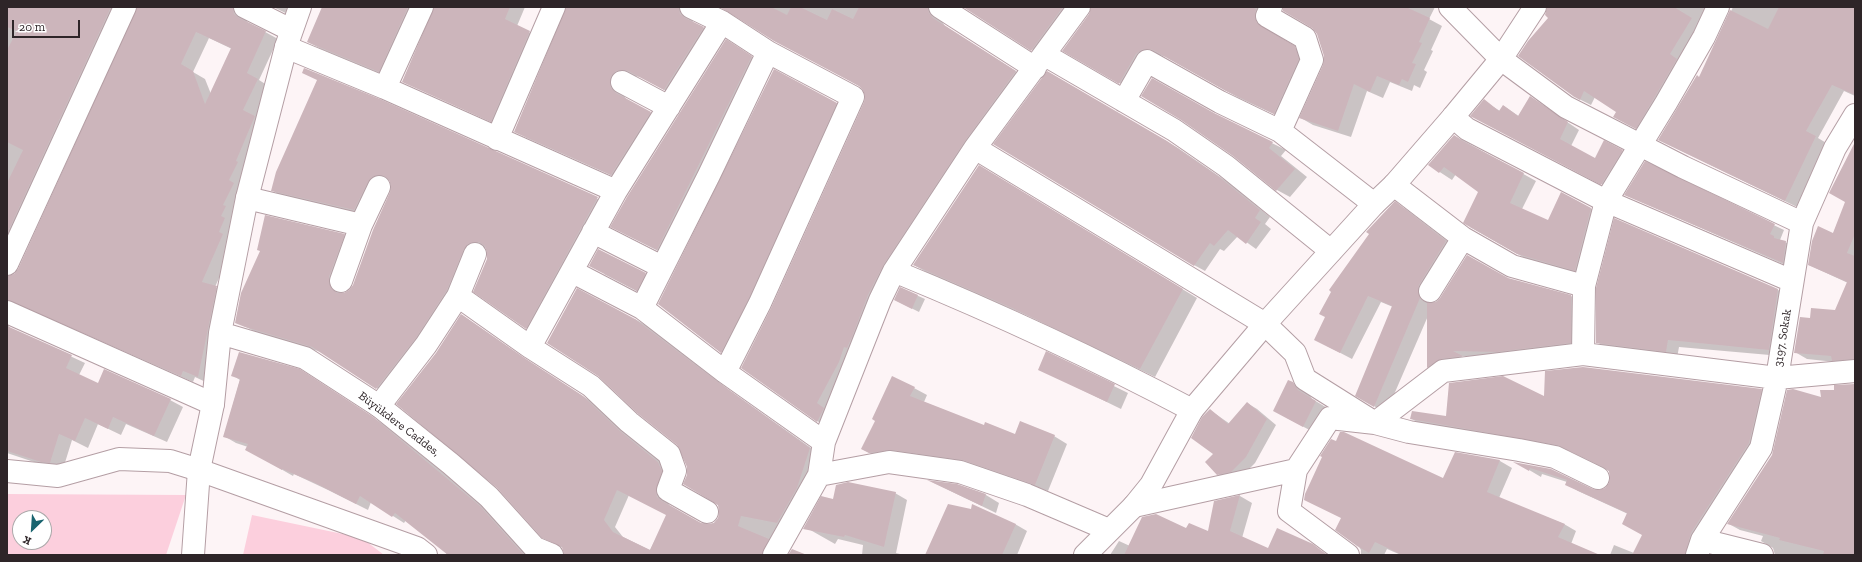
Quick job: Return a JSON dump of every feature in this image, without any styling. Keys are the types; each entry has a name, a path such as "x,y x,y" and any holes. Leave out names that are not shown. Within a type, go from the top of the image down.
{"street":[{"path":"7,264 125,7"},
{"path":"245,7 288,38 385,88 497,139 616,190"},
{"path":"193,555 199,470 213,404 220,333 247,198 288,38 300,7"},
{"path":"385,88 422,7"},
{"path":"497,139 554,7"},
{"path":"692,7 722,22 768,52 852,97 760,303 725,372"},
{"path":"940,7 1040,61 1124,101 1174,130 1226,166 1331,251"},
{"path":"774,555 819,475 824,442 880,300 894,271 975,148 1079,7"},
{"path":"1270,7 1267,16 1305,38 1312,60 1280,131"},
{"path":"1450,7 1501,59 1566,107 1641,146 1802,223"},
{"path":"1085,555 1134,506 1151,485 1192,410 1265,324 1374,204 1394,185 1453,117 1501,59 1535,7"},
{"path":"1583,354 1584,286 1606,201 1641,146 1704,37 1718,7"},
{"path":"530,347 573,272 616,190 722,22"},
{"path":"642,308 709,175 768,52"},
{"path":"1124,101 1147,61 1220,102 1280,131 1374,204"},
{"path":"622,82 669,107"},
{"name":"3197. Sokak","path":"1700,548 1761,448 1776,378 1802,223 1835,148 1855,115"},
{"path":"1453,117 1467,129 1606,201 1792,281"},
{"path":"975,148 1265,324 1295,354 1305,379 1375,422"},
{"path":"1394,185 1463,238 1512,266 1584,286"},
{"path":"341,281 361,225 379,187"},
{"path":"247,198 361,225"},
{"path":"593,232 662,267"},
{"path":"1430,291 1463,238"},
{"path":"379,406 426,345 458,296 475,254"},
{"path":"894,271 996,313 1062,344 1192,410"},
{"path":"573,272 642,308 725,372 824,442"},
{"path":"458,296 530,347 591,386 629,422 669,454 676,471 668,490 707,512"},
{"path":"7,312 213,404"},
{"name":"Büyükdere Caddes,","path":"220,333 305,358 379,406 451,464 489,497 535,548 552,555"},
{"path":"1375,422 1443,371 1583,354 1776,378 1855,371"},
{"path":"1348,555 1289,511 1296,470 1330,418 1375,422 1409,432 1555,457 1598,478"},
{"path":"7,471 58,476 119,459 170,461 417,548 426,555"},
{"path":"819,475 889,462 960,472 1027,495 1109,530"},
{"path":"1134,506 1296,470"},
{"path":"1700,548 1762,555"}],"shaded area":[{"path":"7,494 186,495 166,555 7,555"},
{"path":"252,515 362,538 384,555 243,555"}],"building":[{"path":"7,7 111,7 7,234 7,183 23,150 7,142 7,50 17,31 7,27"},
{"path":"137,7 233,7 234,14 239,18 266,31 247,73 258,79 243,110 255,116 236,161 238,162 229,180 234,183 223,205 226,206 221,216 225,218 219,232 223,234 202,282 217,286 198,377 183,371 181,376 7,300 7,276 14,274 18,269","holes":["196,32 231,48 205,104 193,71 181,64"]},
{"path":"322,7 408,7 379,72 307,42"},
{"path":"434,7 510,7 505,19 530,31 491,122 402,82"},
{"path":"566,7 679,7 680,14 685,18 704,27 664,90 628,71 616,71 611,76 611,88 616,93 651,112 611,175 514,132"},
{"path":"720,7 771,7 787,15 791,7 800,7 827,20 832,9 853,19 859,7 928,7 929,13 933,18 1016,71 965,141 884,264 868,295 847,348 844,347 839,362 817,403 824,408 817,422 741,368 771,308 864,102 865,96 863,90 859,86 774,41"},
{"path":"963,7 1063,7 1031,51"},
{"path":"1091,7 1252,7 1256,9 1255,17 1257,23 1295,46 1299,59 1274,114 1226,91 1153,50 1141,50 1136,54 1119,84 1062,51 1089,14"},
{"path":"1283,7 1406,7 1430,18 1419,42 1422,43 1412,63 1416,64 1408,82 1402,79 1399,85 1377,76 1370,92 1354,84 1338,131 1299,118 1323,65 1324,56 1317,34 1312,28 1283,11"},
{"path":"1547,7 1674,7 1692,18 1670,54 1677,59 1636,129 1613,117 1616,112 1584,91 1580,100 1573,96 1518,56 1528,41 1548,18 1545,15"},
{"path":"1779,7 1855,7 1855,95 1832,85 1806,131 1816,136 1785,201 1658,140 1697,75 1699,77 1730,10 1768,29"},
{"path":"726,39 752,56 657,250 610,227 627,197"},
{"path":"304,68 380,99 598,197 526,329 473,292 487,259 485,246 479,242 468,244 464,249 447,290 416,338 376,389 312,347 235,323 241,293 260,251 257,250 265,215 345,234 329,277 329,283 332,289 337,293 344,293 353,285 373,230 390,192 391,186 389,180 384,176 378,175 372,177 354,210 271,191 276,172 317,80 302,73"},
{"path":"774,69 837,103 749,298 721,353 658,304"},
{"path":"1047,71 1167,141 1218,176 1260,210 1255,218 1261,222 1246,244 1228,230 1214,246 1210,243 1194,266 993,144"},
{"path":"1152,78 1214,113 1273,142 1269,148 1295,169 1276,191 1233,156 1181,120 1141,96"},
{"path":"1530,96 1568,122 1560,139 1595,158 1604,140 1623,150 1601,185 1470,116 1484,99 1499,111 1503,105 1518,116"},
{"path":"1454,135 1524,173 1510,203 1548,220 1561,192 1591,208 1575,271 1517,254 1463,223 1478,192 1444,167 1439,173 1428,165"},
{"path":"1855,142 1855,234 1847,253 1855,256 1855,359 1832,361 1831,356 1794,353 1800,317 1810,318 1811,308 1835,310 1847,282 1808,265 1812,241 1818,226 1833,233 1845,202 1829,193"},
{"path":"1645,161 1775,224 1770,234 1774,236 1774,238 1786,241 1783,263 1624,195"},
{"path":"979,165 1183,289 1140,369 1012,308 913,265"},
{"path":"1395,201 1446,241 1419,285 1418,291 1420,298 1374,407 1355,396 1392,306 1368,296 1340,353 1314,340 1325,317 1319,314 1331,292 1329,290 1369,234 1366,232"},
{"path":"1614,218 1778,289 1769,350 1668,340 1666,352 1596,343 1596,288"},
{"path":"598,249 646,273 637,291 589,266"},
{"path":"1467,255 1508,278 1571,295 1571,343 1497,352 1453,351 1463,356 1441,359 1427,368 1427,303 1436,302 1440,298"},
{"path":"900,287 918,295 912,309 894,300"},
{"path":"577,288 635,319 718,382 810,448 797,488 777,523 741,516 738,526 769,539 762,555 564,555 562,547 542,538 497,488 396,404 436,353 461,314 583,396 620,431 658,462 662,471 656,491 657,497 701,523 714,523 718,518 718,505 683,484 687,475 687,467 677,445 637,413 598,376 547,343","holes":["617,490 666,515 650,550 613,532 604,520"]},
{"path":"7,326 72,355 66,368 98,383 104,369 171,399 154,436 113,417 108,429 85,418 75,441 59,434 50,463 41,462 7,451"},
{"path":"1046,351 1115,384 1107,402 1038,370"},
{"path":"239,352 300,369 372,416 480,506 524,555 448,555 395,513 392,517 360,496 356,504 315,483 282,470 245,450 248,444 223,437 240,379 231,376"},
{"path":"1583,367 1762,389 1749,443 1691,533 1685,555 1632,555 1642,535 1622,524 1627,513 1565,485 1567,480 1530,468 1529,471 1513,462 1551,469 1598,490 1605,488 1609,483 1609,471 1603,467 1557,445 1410,419 1412,411 1446,416 1449,383 1503,376 1544,396 1545,371"},
{"path":"892,376 915,387 910,396 984,425 985,422 1015,434 1020,421 1055,435 1035,485 962,460 891,450 869,453 861,449 875,421 872,419"},
{"path":"1288,380 1293,382 1298,390 1316,401 1303,427 1273,411"},
{"path":"1855,384 1855,555 1823,555 1824,551 1779,540 1780,538 1727,524 1772,455 1787,390 1793,389 1821,397 1820,390 1834,390 1834,385"},
{"path":"1247,402 1267,419 1246,457 1231,472 1217,475 1205,462 1213,454 1191,438 1202,417 1210,409 1228,424"},
{"path":"1340,432 1344,432 1443,478 1455,452 1500,460 1487,492 1565,524 1558,537 1600,555 1402,555 1375,542 1369,553 1335,530 1341,518 1304,500 1305,494 1322,457 1320,456 1331,439 1336,441"},
{"path":"927,480 957,484 986,494 982,506"},
{"path":"848,482 896,492 884,547 845,535 844,537 803,529 821,496 833,499 836,485"},
{"path":"1240,495 1230,531 1268,548 1277,528 1313,544 1327,555 1124,555 1142,517 1156,514 1186,528 1189,523 1208,531 1214,501"},
{"path":"948,504 971,509 972,504 1016,524 1002,555 925,555"},
{"path":"792,549 807,555 788,555"}]}
